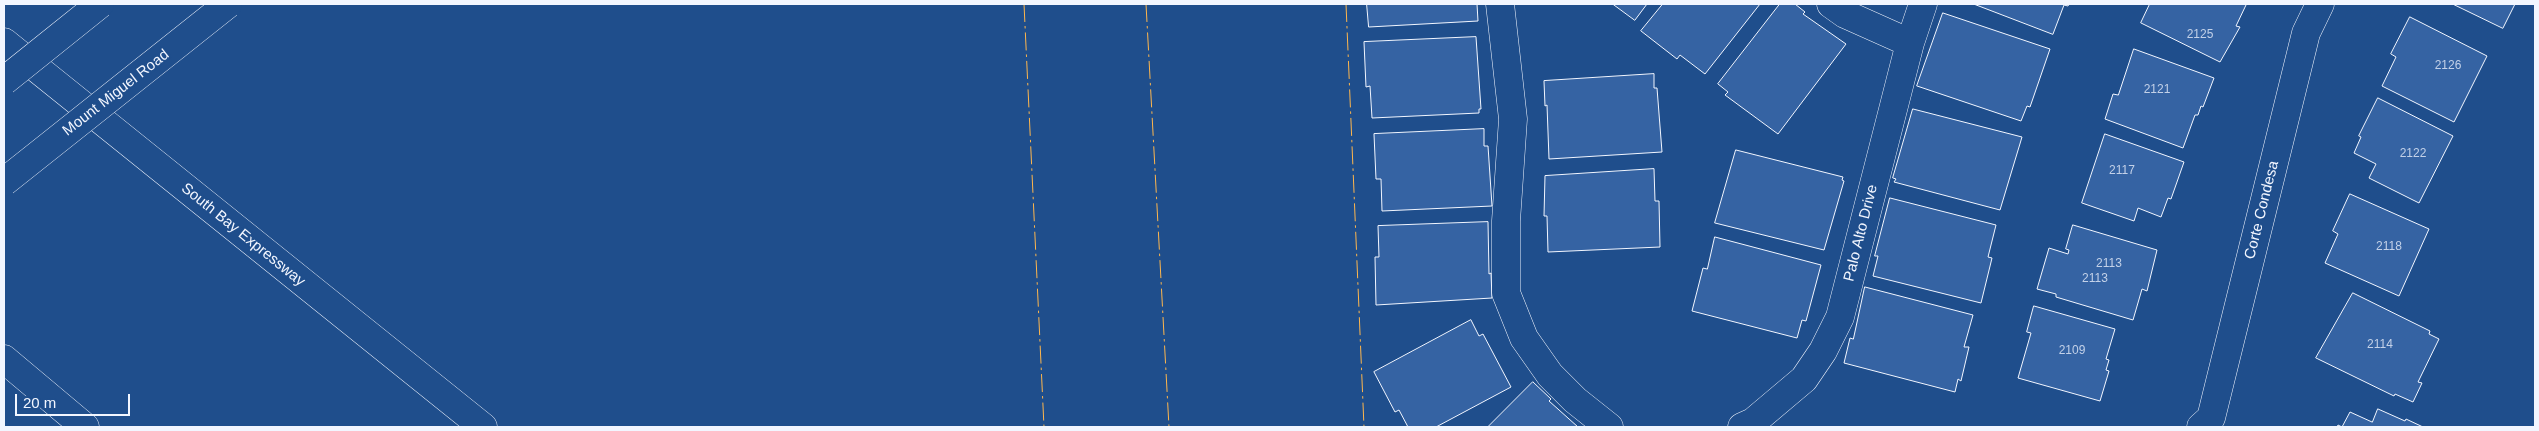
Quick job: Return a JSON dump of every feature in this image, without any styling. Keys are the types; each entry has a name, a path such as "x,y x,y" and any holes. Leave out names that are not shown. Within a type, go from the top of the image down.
{"main road":[{"path":"4,81 100,4"},
{"name":"Mount Miguel Road","path":"4,182 228,4"},
{"path":"1500,4 1513,119 1506,221 1506,293 1524,338 1550,376 1575,400 1609,427"},
{"path":"1831,4 1845,14 1910,43"},
{"name":"Palo Alto Drive","path":"1751,425 1804,378 1823,351 1840,317 1910,43 1923,4"},
{"name":"Corte Condesa","path":"2206,423 2306,33 2320,4"},
{"name":"South Bay Expressway","path":"4,42 483,427"},
{"path":"4,360 85,427"}],"building":[{"path":"1367,4 1477,4 1478,21 1369,27"},
{"path":"1613,4 1647,4 1635,20"},
{"path":"1663,4 1760,4 1705,74 1680,55 1677,59 1641,31"},
{"path":"1780,4 1795,4 1805,12 1803,14 1846,44 1778,134 1725,95 1728,92 1718,84"},
{"path":"1974,4 2069,4 2068,6 2064,5 2053,34"},
{"path":"2150,4 2246,5 2236,26 2240,27 2220,62 2141,23"},
{"path":"2453,4 2515,4 2503,28"},
{"path":"1943,13 2050,49 2030,107 2027,106 2021,121 1917,86"},
{"path":"2410,17 2487,56 2454,122 2382,86 2396,57 2391,54"},
{"path":"1476,37 1481,109 1479,109 1479,113 1372,118 1370,86 1366,87 1364,42"},
{"path":"2134,49 2214,78 2203,107 2201,106 2198,115 2195,115 2183,148 2105,119 2113,94 2118,95"},
{"path":"1654,74 1654,88 1657,88 1662,152 1549,159 1544,81"},
{"path":"2378,98 2453,136 2419,203 2369,178 2376,164 2354,153 2361,137 2359,136"},
{"path":"1913,109 2022,137 2000,210 1894,182 1896,179 1893,178"},
{"path":"1484,129 1484,146 1488,146 1492,206 1382,211 1381,179 1376,179 1374,134"},
{"path":"2105,134 2184,162 2171,199 2168,198 2161,217 2138,208 2134,221 2082,203"},
{"path":"1736,150 1843,177 1842,180 1844,181 1824,250 1715,223"},
{"path":"1654,169 1655,201 1659,201 1660,247 1548,252 1547,216 1544,216 1545,176"},
{"path":"2350,194 2429,229 2399,296 2325,263 2338,234 2333,231"},
{"path":"1890,198 1996,225 1988,257 1992,258 1981,303 1873,276 1878,256 1875,256"},
{"path":"1488,222 1489,274 1491,273 1492,298 1376,305 1375,257 1379,257 1378,226"},
{"path":"2073,225 2157,250 2147,291 2142,289 2133,320 2056,297 2056,294 2037,289 2049,248 2068,254 2069,250 2066,249"},
{"path":"1715,237 1821,265 1806,321 1802,320 1797,338 1692,311 1703,268 1707,269"},
{"path":"1865,287 1973,315 1964,347 1969,347 1961,381 1958,379 1955,392 1844,363 1850,338 1853,339"},
{"path":"2353,293 2430,331 2429,334 2439,339 2418,382 2422,383 2413,402 2395,394 2394,396 2316,358"},
{"path":"2034,306 2115,329 2106,359 2109,360 2106,370 2109,371 2100,401 2018,378 2031,333 2027,332"},
{"path":"1471,320 1479,336 1483,334 1511,387 1436,427 1408,427 1399,410 1395,412 1374,372"},
{"path":"1533,382 1551,399 1549,401 1578,427 1488,427"},
{"path":"2378,409 2423,427 2342,427 2350,412 2372,422"}],"power":[{"path":"1024,4 1044,427"},
{"path":"1146,4 1169,427"},
{"path":"1346,4 1364,427"}]}
